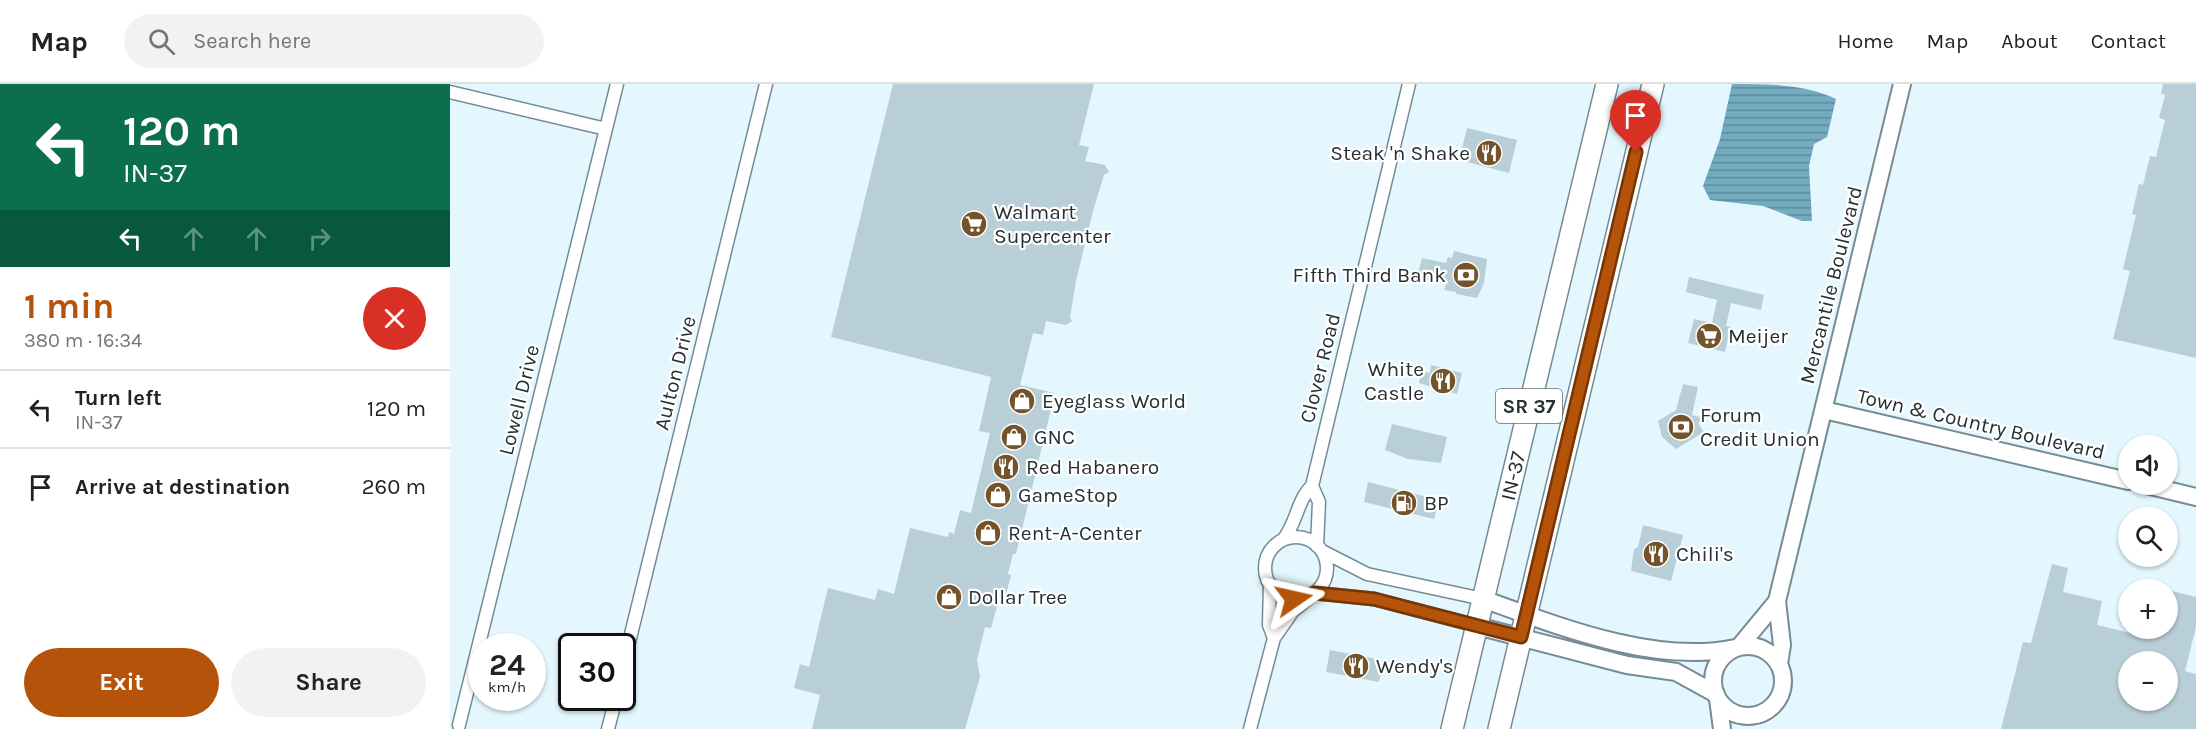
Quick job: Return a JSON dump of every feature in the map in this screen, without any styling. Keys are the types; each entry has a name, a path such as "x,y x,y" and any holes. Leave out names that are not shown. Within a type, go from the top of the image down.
{"highway":[{"name":"IN-37","path":"1452,729 1607,84"},
{"name":"SR 37","path":"1498,729 1653,84"}],"street":[{"name":"Lowell Drive","path":"459,725 617,84"},
{"name":"Aulton Drive","path":"631,633 766,84"},
{"name":"Clover Road","path":"1283,540 1295,524 1305,493 1312,486 1409,84"},
{"name":"Mercantile Boulevard","path":"1779,664 1782,645 1777,602 1902,84"},
{"path":"450,88 606,129"},
{"name":"Town & Country Boulevard","path":"1824,410 2118,479"},
{"name":"Clover Road","path":"1312,486 1319,501 1320,548"},
{"path":"2178,493 2196,497"},
{"path":"1270,584 1284,597 1294,599 1314,594 1374,599 1627,665 1676,672 1717,696 1734,713 1757,721 1774,704 1783,682 1779,664 1762,649 1737,648 1706,654 1662,651 1551,624 1483,599 1367,574 1298,537 1283,540 1269,554 1266,563 1270,584 1269,625 1274,639"},
{"path":"1250,729 1274,639 1293,611 1322,586 1327,569 1320,548"},
{"name":"Mercantile Boulevard","path":"1737,648 1777,602"},
{"path":"1722,729 1713,680 1719,661 1737,648"},
{"path":"608,729 613,711"}],"water":[{"path":"1732,84 1799,88 1836,99 1827,137 1814,144 1809,166 1812,221 1802,221 1763,206 1710,200 1703,186 1720,139"}],"building":[{"name":"Walmart Supercenter","path":"893,84 1094,84 1079,145 1089,147 1085,161 1105,165 1109,172 1104,175 1093,211 1076,281 1070,317 1072,321 1066,325 1046,321 1043,335 1033,333 1020,385 1055,393 1016,554 1013,554 1008,574 1011,575 1004,602 998,603 991,628 985,627 977,660 980,677 965,729 812,729 820,695 794,688 800,664 809,667 828,588 875,600 878,589 894,594 910,528 948,537 949,532 954,534 960,510 971,513 990,433 979,431 991,377 831,337"},
{"path":"2163,84 2196,84 2196,358 2113,339 2130,271 2123,269 2136,215 2132,214 2139,184 2143,185 2150,156 2156,157 2165,120 2159,118 2165,95 2161,94"},
{"path":"1467,128 1517,140 1509,173 1459,160"},
{"path":"1454,251 1487,259 1484,283 1477,298 1444,290 1446,284 1417,277 1422,258 1446,263 1448,257 1452,258"},
{"path":"1689,277 1764,295 1761,310 1731,303 1726,326 1731,327 1725,352 1688,343 1694,319 1712,323 1717,300 1686,292"},
{"path":"1431,365 1462,373 1457,394 1419,383 1421,371 1430,373"},
{"path":"1683,384 1698,387 1692,415 1705,418 1698,423 1704,432 1676,449 1662,437 1658,421 1676,410"},
{"path":"1392,424 1447,437 1441,463 1408,459 1385,450"},
{"path":"1368,482 1439,500 1434,519 1364,502"},
{"path":"1643,525 1683,535 1671,581 1631,571 1634,549 1638,547"},
{"path":"2052,564 2068,568 2063,592 2102,601 2097,625 2118,630 2118,639 2178,639 2178,592 2196,597 2196,627 2185,671 2196,674 2196,729 2001,729 2023,642 2031,643"},
{"path":"1330,650 1377,659 1376,663 1383,664 1379,682 1326,672"}],"place":[{"name":"Steak 'n Shake","path":"1489,153"},
{"name":"Walmart Supercenter","path":"974,224"},
{"name":"Fifth Third Bank","path":"1466,275"},
{"name":"Meijer","path":"1709,336"},
{"name":"White Castle","path":"1443,381"},
{"name":"Eyeglass World","path":"1022,401"},
{"name":"Forum Credit Union","path":"1681,427"},
{"name":"GNC","path":"1014,437"},
{"name":"Red Habanero","path":"1006,467"},
{"name":"GameStop","path":"998,495"},
{"name":"BP","path":"1404,503"},
{"name":"Rent-A-Center","path":"988,533"},
{"name":"Chili's","path":"1656,554"},
{"name":"Dollar Tree","path":"949,597"},
{"name":"Wendy's","path":"1356,666"}],"route":[{"path":"1294,599 1315,593 1374,599 1521,637 1636,152"}]}
